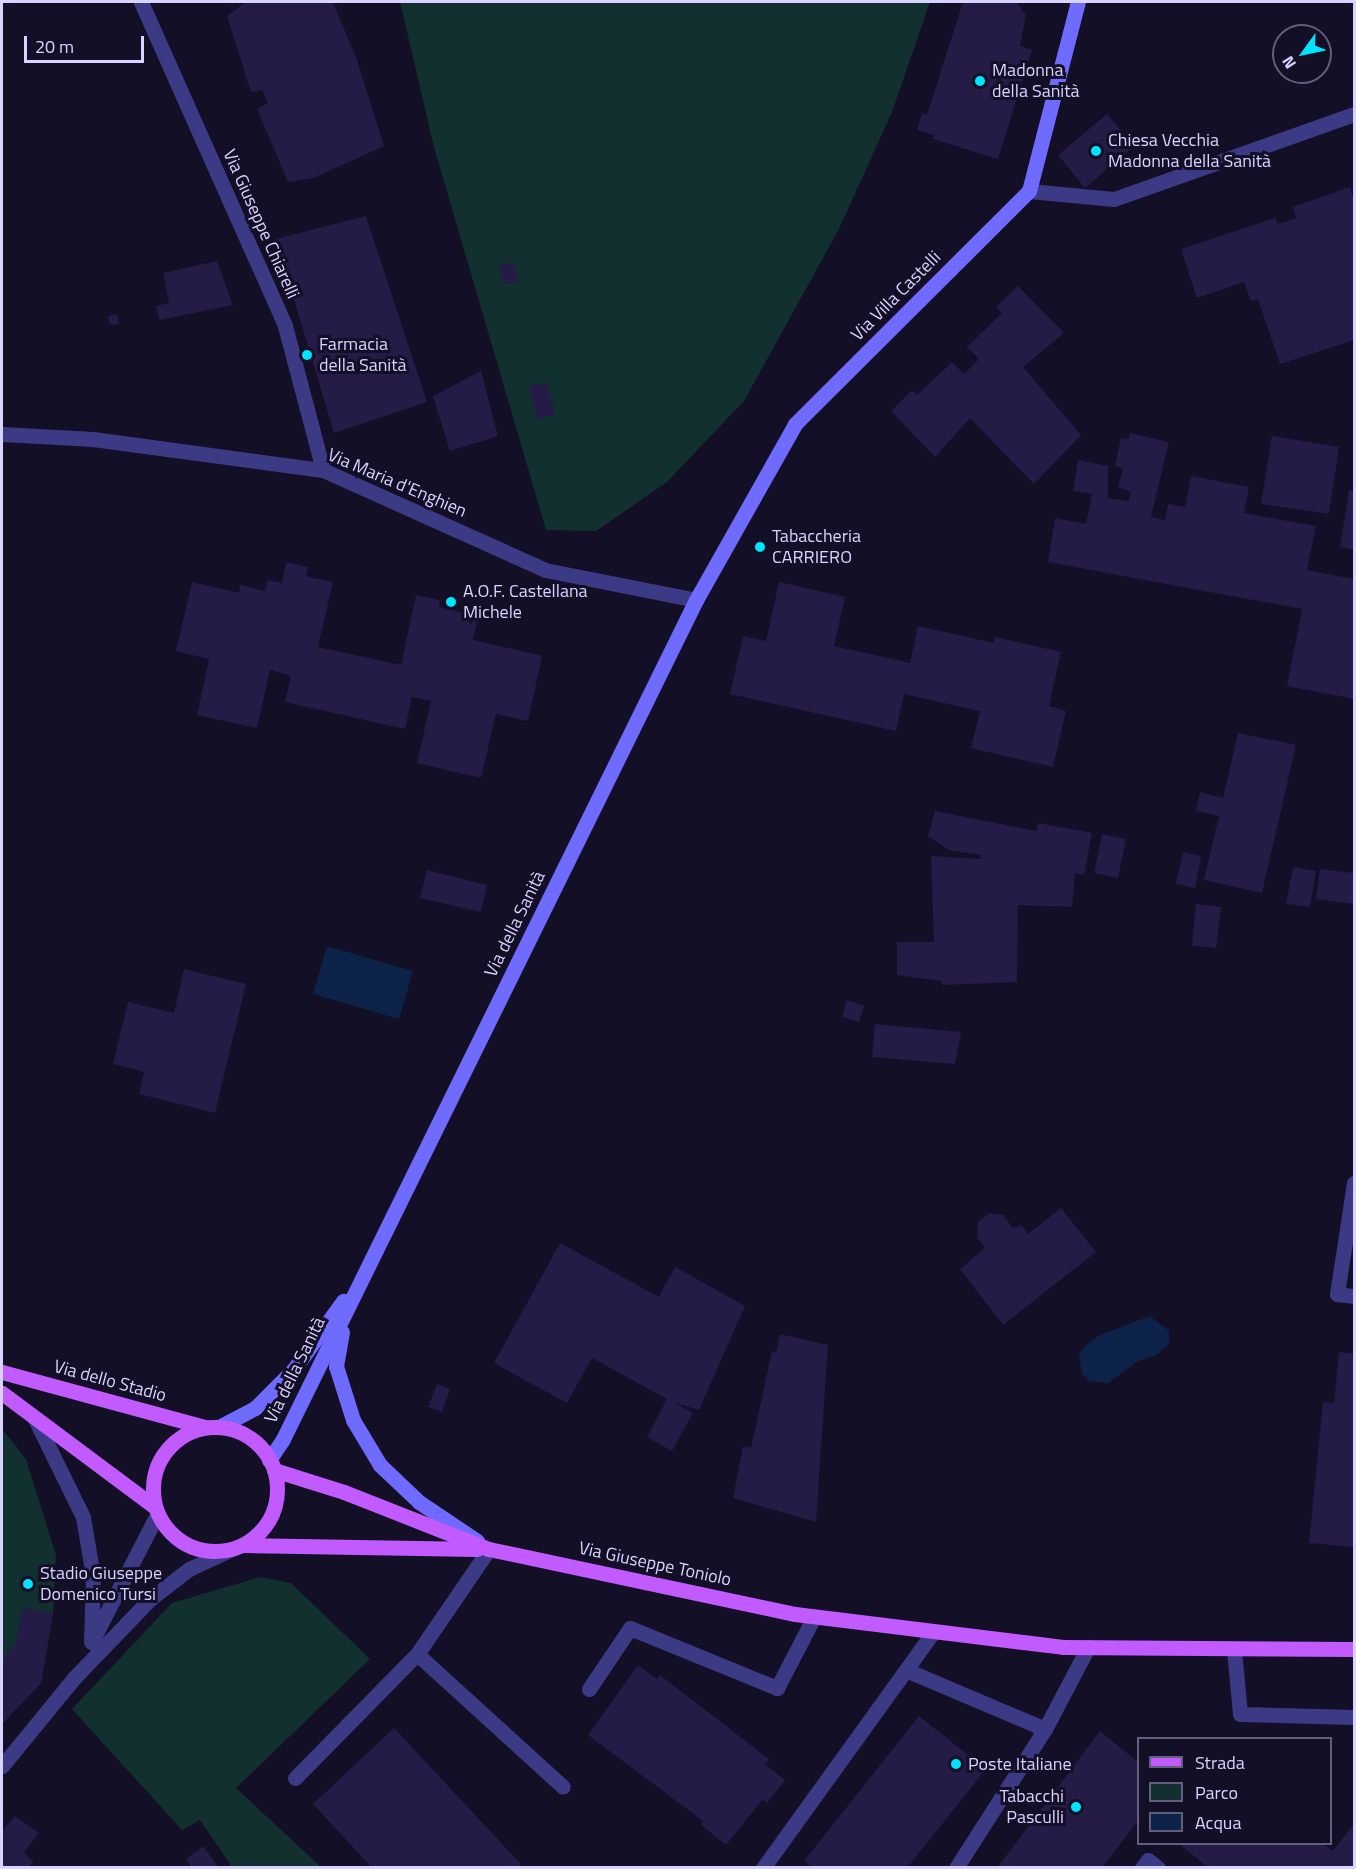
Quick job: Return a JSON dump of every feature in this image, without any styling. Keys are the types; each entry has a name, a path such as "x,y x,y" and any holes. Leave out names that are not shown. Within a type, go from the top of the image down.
{"main road":[{"path":"1029,191 1078,2"},
{"name":"Via Villa Castelli","path":"696,600 795,424 1029,191"},
{"name":"Via della Sanità","path":"271,1465 696,600"},
{"name":"Via della Sanità","path":"213,1427 255,1408 294,1370 369,1264"},
{"path":"345,1314 336,1366 353,1420 388,1472 419,1502 489,1549"},
{"name":"Via dello Stadio","path":"2,1372 213,1427"},
{"path":"2,1393 156,1511 177,1540 194,1548 212,1552 237,1547 261,1531 273,1512 277,1491 271,1465 256,1443 239,1432 213,1427 189,1432 162,1456 154,1474 156,1511"},
{"name":"Via Giuseppe Toniolo","path":"271,1465 489,1549 814,1617 1088,1647 1234,1650 1354,1649"},
{"name":"Via Giuseppe Toniolo","path":"237,1547 489,1549"}],"street":[{"name":"Via Giuseppe Chiarelli","path":"141,2 285,326 323,470"},
{"path":"1029,191 1114,199 1354,114"},
{"name":"Via Maria d'Enghien","path":"2,434 93,439 323,470 545,570 696,600"},
{"path":"1354,1183 1337,1294 1354,1296"},
{"path":"35,1419 83,1516 93,1576 91,1642"},
{"path":"74,1677 156,1511"},
{"path":"2,1766 74,1677 150,1599 189,1569 237,1547"},
{"path":"295,1778 417,1654 489,1549"},
{"path":"588,1689 630,1628 777,1688 814,1617"},
{"path":"763,1868 934,1631"},
{"path":"956,1868 1045,1729 1088,1647"},
{"path":"1234,1650 1240,1714 1354,1717"},
{"path":"417,1654 563,1787"},
{"path":"906,1670 1045,1729"},
{"path":"1142,1868 1148,1860 1158,1868"}],"green space":[{"path":"400,2 930,2 892,112 839,229 744,401 667,482 596,531 546,530 434,147"},
{"name":"Stadio Giuseppe Domenico Tursi","path":"2,1429 26,1459 56,1555 53,1613 41,1683 2,1724"},
{"path":"260,1577 291,1583 370,1659 236,1788 321,1867 232,1867 200,1820 182,1830 72,1709 172,1603"}],"water":[{"path":"327,946 413,971 399,1019 313,994"},
{"path":"1150,1316 1169,1331 1169,1344 1157,1355 1138,1361 1108,1383 1089,1381 1082,1374 1079,1354 1086,1345 1100,1335"}],"building":[{"path":"246,2 333,2 357,60 384,146 314,178 288,182 257,109 268,103 262,90 251,92 227,16"},
{"name":"Madonna della Sanità","path":"963,2 1016,2 1026,15 1020,46 1032,50 998,159 933,139 934,135 917,130 922,113 927,115"},
{"name":"Chiesa Vecchia Madonna della Sanità","path":"1107,114 1134,146 1085,188 1058,155"},
{"path":"1350,187 1354,201 1354,340 1280,364 1258,299 1251,301 1244,282 1197,298 1181,249 1275,218 1278,224 1296,218 1293,207"},
{"path":"366,216 427,402 334,433 276,239"},
{"path":"217,261 233,305 159,320 156,306 169,303 163,273"},
{"path":"514,263 517,282 503,284 499,265"},
{"path":"1018,286 1064,333 1023,367 1081,435 1034,484 970,418 935,457 891,411 912,390 917,395 952,362 964,374 979,359 967,347 1002,313 996,307"},
{"path":"117,314 119,324 110,325 108,316"},
{"path":"481,371 498,436 450,451 433,396"},
{"path":"547,382 555,415 537,419 529,386"},
{"path":"1130,433 1169,442 1151,517 1165,520 1168,504 1185,507 1191,476 1249,487 1244,513 1316,526 1307,570 1354,579 1354,699 1287,686 1302,609 1048,562 1055,518 1086,524 1092,494 1073,491 1078,460 1108,466 1108,498 1129,501 1131,492 1118,487 1123,468 1115,466 1121,438 1128,439"},
{"path":"1272,436 1339,447 1329,514 1261,504"},
{"path":"1349,490 1354,491 1354,550 1340,547"},
{"path":"286,562 308,567 306,576 333,582 318,647 401,665 416,595 440,600 439,607 478,616 473,640 542,656 528,721 496,714 481,778 417,763 431,701 412,697 405,729 285,702 291,676 270,670 257,728 197,715 209,659 176,651 192,582 239,593 240,585 265,591 268,580 282,583"},
{"path":"779,582 845,597 834,646 910,663 918,626 994,643 995,637 1061,652 1049,706 1066,711 1053,767 971,748 980,711 904,694 896,731 730,694 743,636 766,641"},
{"path":"1238,733 1296,745 1262,893 1204,880 1219,816 1196,811 1200,792 1223,798"},
{"path":"935,811 1036,831 1038,823 1092,833 1084,875 1075,873 1072,907 1018,905 1017,982 942,985 942,981 897,975 897,942 934,942 931,856 980,859 981,855 949,850 928,836"},
{"path":"1102,834 1126,839 1118,878 1094,873"},
{"path":"1183,852 1201,856 1195,888 1176,884"},
{"path":"1293,867 1316,871 1310,907 1286,904"},
{"path":"1320,869 1354,873 1354,904 1316,899"},
{"path":"427,870 487,885 481,912 420,898"},
{"path":"1196,904 1221,907 1216,948 1192,946"},
{"path":"184,969 246,984 215,1113 139,1094 144,1072 113,1064 128,1002 174,1013"},
{"path":"847,1000 864,1006 859,1022 842,1017"},
{"path":"875,1024 961,1032 955,1064 872,1057"},
{"path":"1061,1208 1096,1252 1003,1325 960,1269 985,1248 977,1237 978,1222 989,1213 1003,1215 1013,1228 1021,1225 1028,1234"},
{"path":"560,1243 659,1297 675,1267 745,1306 699,1410 675,1403 693,1413 672,1451 647,1437 667,1399 592,1358 567,1403 494,1363"},
{"path":"780,1334 828,1345 816,1522 733,1498 743,1446 751,1448 772,1351 776,1352"},
{"path":"1339,1352 1354,1354 1354,1547 1309,1543 1323,1402 1334,1403"},
{"path":"437,1384 450,1389 442,1412 428,1407"},
{"path":"22,1608 53,1613 41,1683 2,1724 2,1660 16,1644"},
{"path":"638,1665 657,1679 660,1675 769,1759 765,1764 785,1780 767,1803 763,1799 726,1845 701,1825 703,1821 588,1735"},
{"path":"919,1716 986,1769 907,1868 813,1868 804,1861"},
{"path":"394,1728 521,1864 517,1868 372,1868 313,1804"},
{"path":"1100,1731 1137,1761 1137,1822 1102,1868 997,1868"},
{"path":"15,1816 39,1833 24,1852 33,1862 27,1868 2,1868 2,1831"},
{"path":"1354,1824 1354,1868 1209,1868 1180,1845 1324,1845 1333,1851"},
{"path":"203,1846 219,1868 192,1868 186,1859"}],"place":[{"name":"Madonna della Sanità","path":"980,81"},
{"name":"Chiesa Vecchia Madonna della Sanità","path":"1096,151"},
{"name":"Farmacia della Sanità","path":"307,355"},
{"name":"Tabaccheria CARRIERO","path":"760,547"},
{"name":"A.O.F. Castellana Michele","path":"451,602"},
{"name":"Stadio Giuseppe Domenico Tursi","path":"28,1584"},
{"name":"Poste Italiane","path":"956,1764"},
{"name":"Tabacchi Pasculli","path":"1076,1807"}]}
